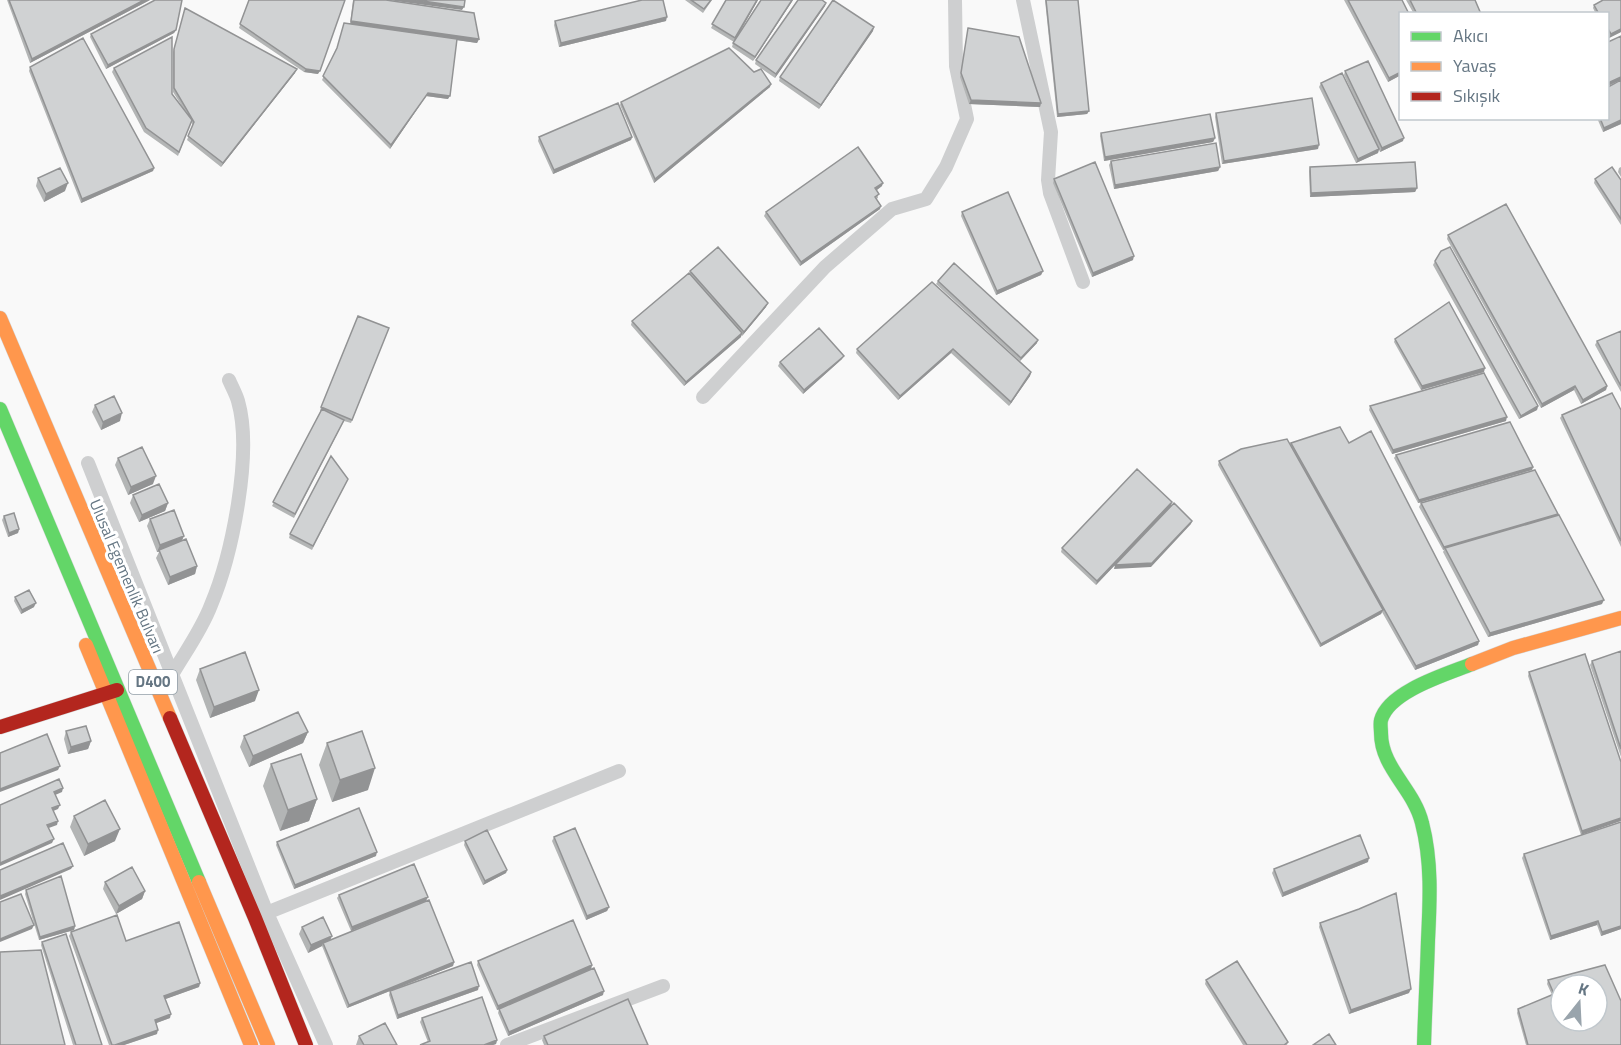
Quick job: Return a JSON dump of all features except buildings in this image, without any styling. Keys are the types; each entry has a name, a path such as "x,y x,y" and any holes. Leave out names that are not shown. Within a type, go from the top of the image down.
{"main road":[{"name":"Ulusal Egemenlik Bulvarı","path":"0,318 261,915 306,1045"},
{"name":"D400","path":"0,409 112,692 268,1045"},
{"path":"0,440 112,692 251,1045"},
{"path":"1424,1045 1430,889 1427,842 1421,818 1401,780 1387,763 1381,746 1381,719 1394,701 1410,689 1513,648 1621,618"},
{"path":"0,728 112,692"}],"street":[{"path":"703,397 825,267 892,209 926,199 946,166 967,119 956,66 955,0"},
{"path":"1023,0 1051,132 1048,180 1050,192 1083,282"},
{"path":"173,673 211,607 223,573 240,487 244,444 238,401 229,380"},
{"path":"87,463 173,673 261,915 326,1045"},
{"path":"261,915 619,771"},
{"path":"507,1045 663,986"}],"traffic: fast":[{"path":"0,409 199,882"},
{"path":"1424,1045 1430,896 1429,866 1422,823 1418,811 1386,757 1382,746 1381,722 1386,710 1407,692 1434,678 1472,664"}],"traffic: slow":[{"path":"0,318 170,718"},
{"path":"1472,664 1513,648 1621,618"},
{"path":"86,645 251,1045"},
{"path":"199,882 268,1045"}],"traffic: jam":[{"path":"0,727 117,690"},
{"path":"170,718 306,1045"}]}
